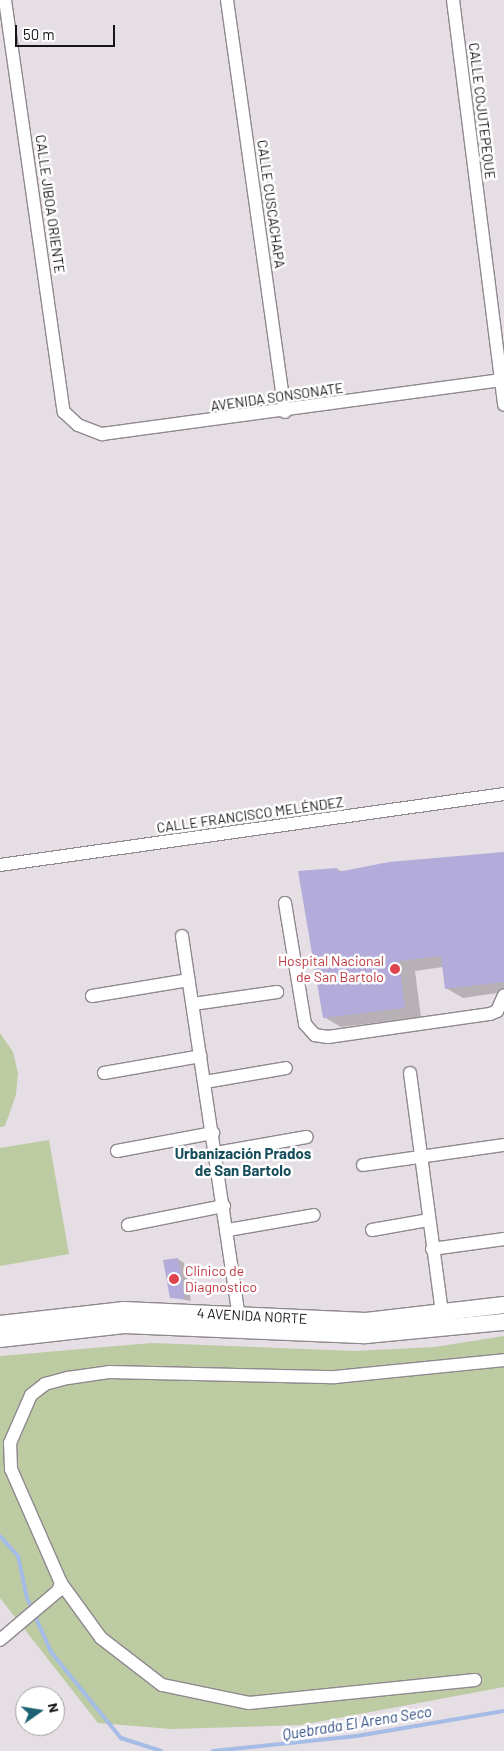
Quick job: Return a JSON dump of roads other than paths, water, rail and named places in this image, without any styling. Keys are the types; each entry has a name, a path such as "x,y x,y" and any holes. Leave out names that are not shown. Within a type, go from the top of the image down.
{"main road":[{"name":"4 AVENIDA NORTE","path":"443,1322 504,1305"},
{"name":"4 AVENIDA NORTE","path":"0,1324 124,1310 240,1322"},
{"name":"4 AVENIDA NORTE","path":"0,1339 124,1325 366,1321 504,1322"}],"street":[{"name":"CALLE JIBOA ORIENTE","path":"6,0 64,412"},
{"name":"CALLE CUSCACHAPA","path":"227,0 285,412"},
{"name":"CALLE COJUTEPEQUE","path":"453,0 504,405"},
{"name":"AVENIDA SONSONATE","path":"64,412 78,425 102,434 285,412 501,380"},
{"name":"CALLE FRANCISCO MELÉNDEZ","path":"0,866 504,794"},
{"path":"286,903 305,1024 315,1035 328,1037 490,1014 498,1011 504,995"},
{"path":"182,936 228,1230 240,1322"},
{"path":"92,996 189,980"},
{"path":"193,1004 277,992"},
{"path":"104,1074 201,1056"},
{"path":"205,1082 286,1068"},
{"path":"410,1073 443,1322"},
{"path":"117,1151 213,1133"},
{"path":"216,1153 307,1137"},
{"path":"363,1165 504,1145"},
{"path":"128,1225 224,1206"},
{"path":"228,1230 314,1215"},
{"path":"372,1230 428,1220"},
{"path":"432,1249 504,1239"},
{"path":"474,1680 249,1703 162,1685 101,1638 61,1583 11,1469 10,1443 16,1423 31,1395 45,1384 109,1372 336,1378 504,1360"},
{"path":"0,1640 58,1591 61,1583"}],"waterway":[{"name":"Quebrada El Arena Seco","path":"0,1536 18,1556 27,1598 51,1652 121,1738 161,1751"},
{"name":"Quebrada El Arena Seco","path":"213,1751 357,1736 504,1711"}],"place":[{"name":"Hospital Nacional de San Bartolo","path":"395,969"},
{"name":"Clinico de Diagnostico","path":"174,1279"}],"district":[{"name":"Urbanización Prados de San Bartolo","path":"243,1162"}]}
